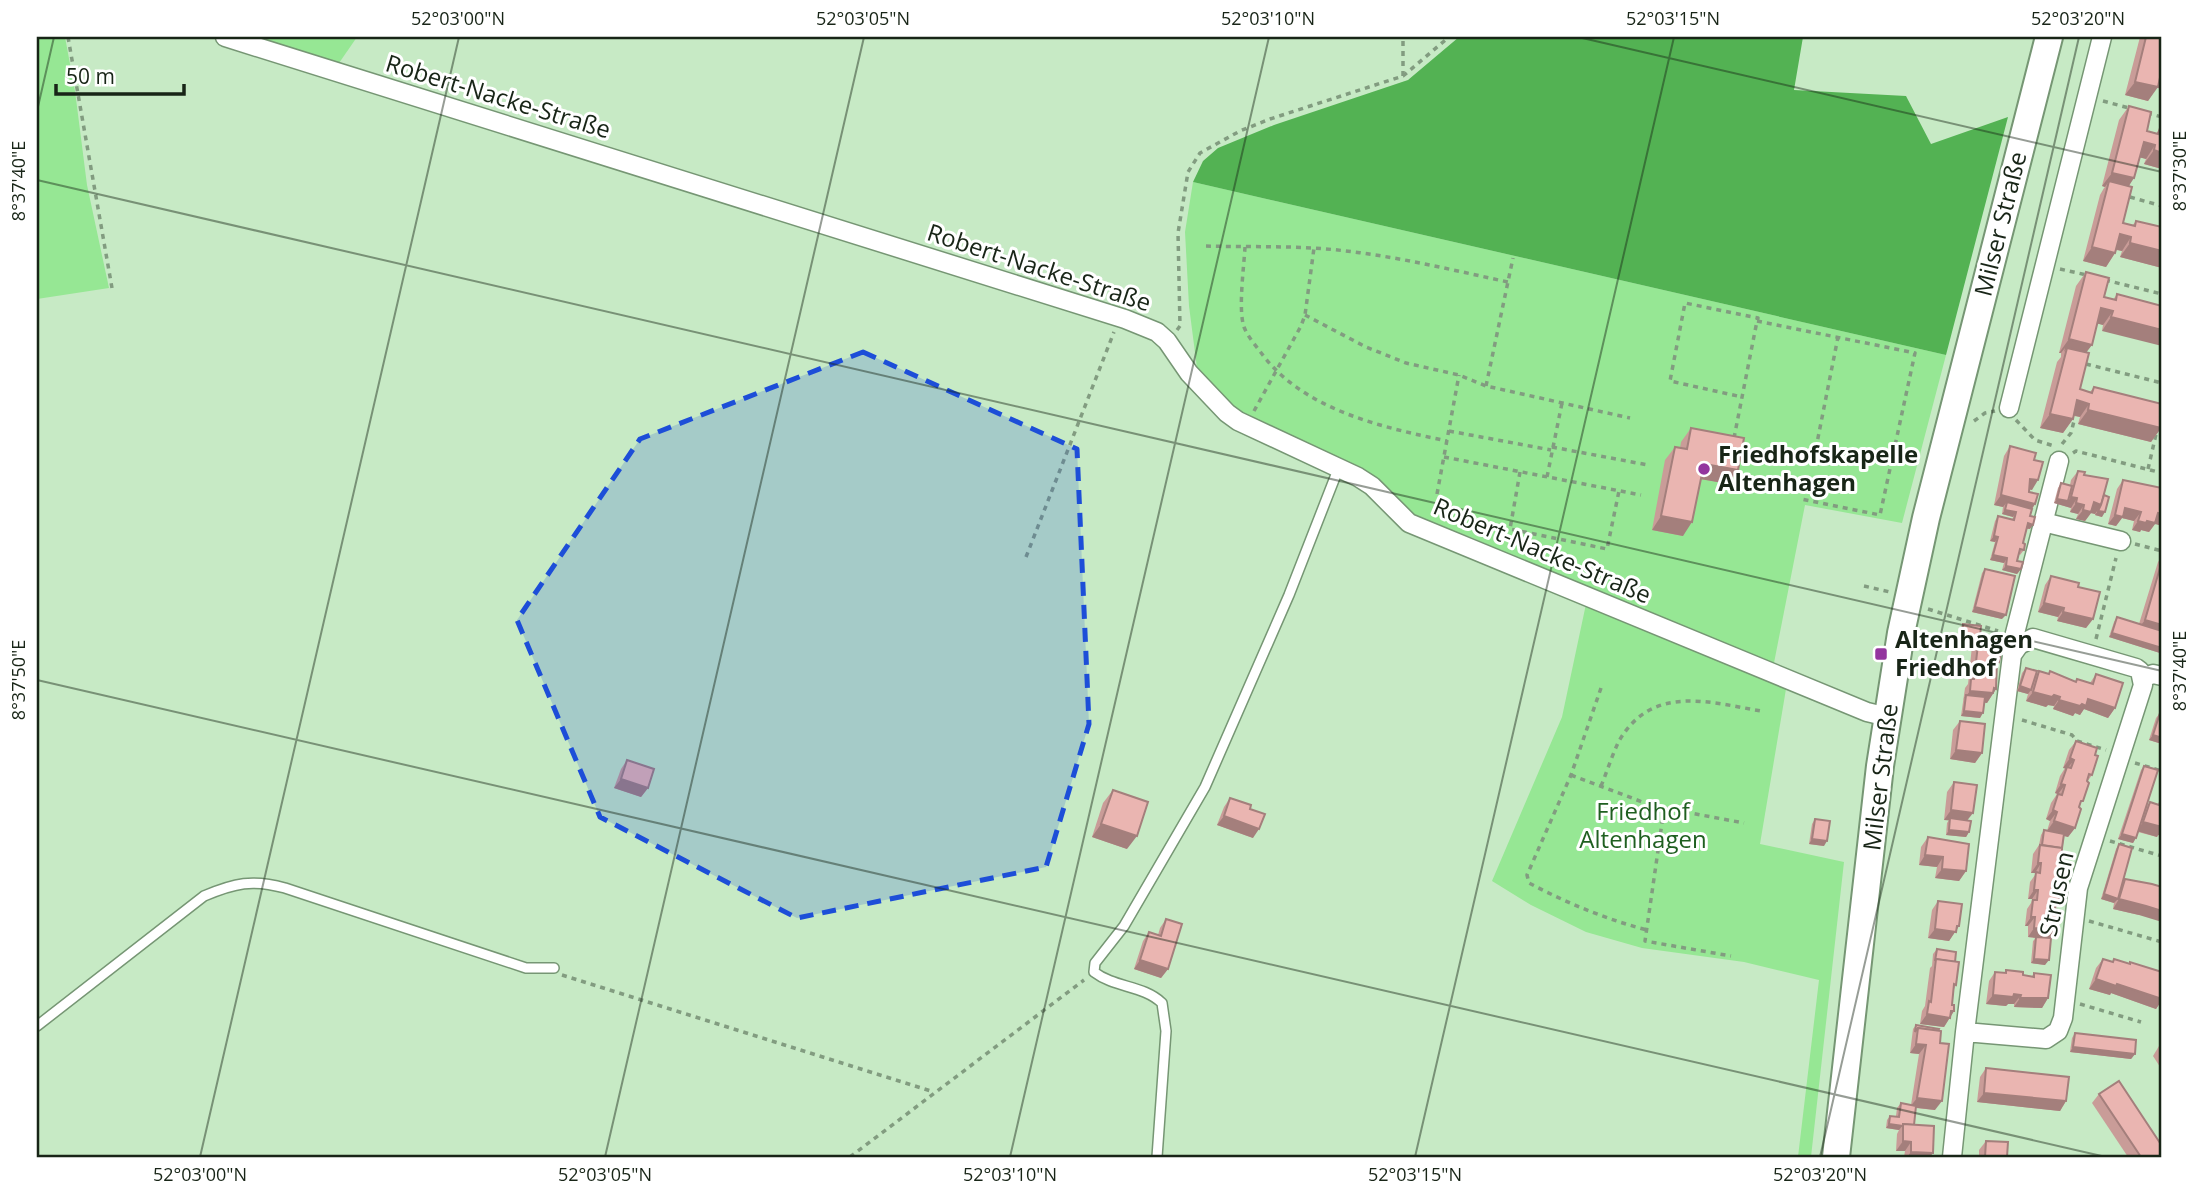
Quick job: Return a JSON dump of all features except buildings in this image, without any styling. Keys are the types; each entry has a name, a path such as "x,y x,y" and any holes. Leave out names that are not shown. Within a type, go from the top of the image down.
{"main road":[{"name":"Milser Straße","path":"1836,1157 1888,717 1901,633 1926,518 2049,37"}],"street":[{"name":"Robert-Nacke-Straße","path":"225,37 1119,317 1157,332 1167,341 1189,373 1227,413 1247,425 1339,467 1371,486 1409,523 1867,712 1888,717"},
{"path":"2009,408 2102,37"},
{"path":"1952,1157 2010,664 2059,461"},
{"path":"2043,522 2121,541"},
{"path":"2017,641 2033,638 2136,668 2143,678 2153,674 2162,676"},
{"name":"Strusen","path":"1965,1032 2046,1039 2058,1031 2063,1018 2078,888 2139,699 2143,678"}],"lane":[{"path":"1157,1157 1166,1031 1162,1003 1149,993 1106,981 1094,972 1095,963 1124,926 1205,787 1289,595 1339,467"},
{"path":"37,1026 204,896 243,883 263,882 285,887 526,968 554,968"}],"path":[{"path":"68,37 112,288"},
{"path":"1403,37 1403,76"},
{"path":"1167,341 1180,327 1178,233 1188,172 1200,153 1240,131 1270,119 1403,76 1448,37"},
{"path":"2087,97 2162,117"},
{"path":"2130,197 2162,206"},
{"path":"1206,246 1314,248 1412,261 1508,282"},
{"path":"1245,247 1244,326 1275,372 1289,384 1319,401 1400,431 1447,441"},
{"path":"1247,425 1305,315 1314,248"},
{"path":"1486,386 1513,258"},
{"path":"2045,265 2162,295"},
{"path":"1733,440 1742,397 1757,321 1758,318 1685,303 1670,381 1742,397"},
{"path":"1305,315 1366,347 1396,359 1460,375 1486,386 1630,418"},
{"path":"1026,556 1119,317"},
{"path":"1757,321 1915,353 1880,515 1801,499"},
{"path":"1811,456 1815,453 1839,337"},
{"path":"2086,364 2162,383"},
{"path":"1437,494 1460,375"},
{"path":"1547,477 1562,403"},
{"path":"2009,408 2023,430 2045,444 2056,446 2067,441 2074,421"},
{"path":"2148,469 2159,423"},
{"path":"1449,431 1648,465"},
{"path":"2059,461 2076,451 2162,473"},
{"path":"1444,457 1641,495"},
{"path":"1520,472 1510,529 1607,548 1619,491"},
{"path":"2092,654 2121,541 2162,551"},
{"path":"1864,586 1892,592"},
{"path":"1927,609 2017,641"},
{"path":"1601,688 1571,775 1527,875 1529,883 1598,916 1647,930"},
{"path":"1601,786 1619,741 1632,725 1659,705 1695,700 1761,711"},
{"path":"2004,715 2071,735 2077,741 2162,771"},
{"path":"1571,775 1664,809 1744,823"},
{"path":"1664,809 1645,941 1731,956"},
{"path":"2095,836 2162,856"},
{"path":"2074,916 2162,942"},
{"path":"554,968 557,974 934,1092"},
{"path":"850,1157 1094,972"},
{"path":"2065,1000 2141,1023"}],"highlighted area":[{"path":"863,352 1077,449 1089,724 1046,867 797,918 600,817 517,620 640,439"}],"green space":[{"path":"37,37 65,37 87,185 109,288 37,299"},
{"path":"246,37 357,37 337,66"},
{"path":"1459,37 1803,37 1794,90 1906,96 1931,144 2008,117 1946,355 1193,182 1203,161 1218,148 1274,125 1408,80"},
{"path":"1193,182 1946,355 1902,523 1805,505 1773,668 1473,538 1409,515 1239,414 1197,368 1189,306 1185,232"},
{"name":"Friedhof Altenhagen","path":"1586,604 1786,689 1760,844 1844,862 1811,1157 1798,1157 1819,980 1744,962 1642,948 1586,932 1531,905 1492,881 1562,717"}],"place":[{"name":"Friedhofskapelle Altenhagen","path":"1704,469"},
{"name":"Altenhagen Friedhof","path":"1881,654"}]}
